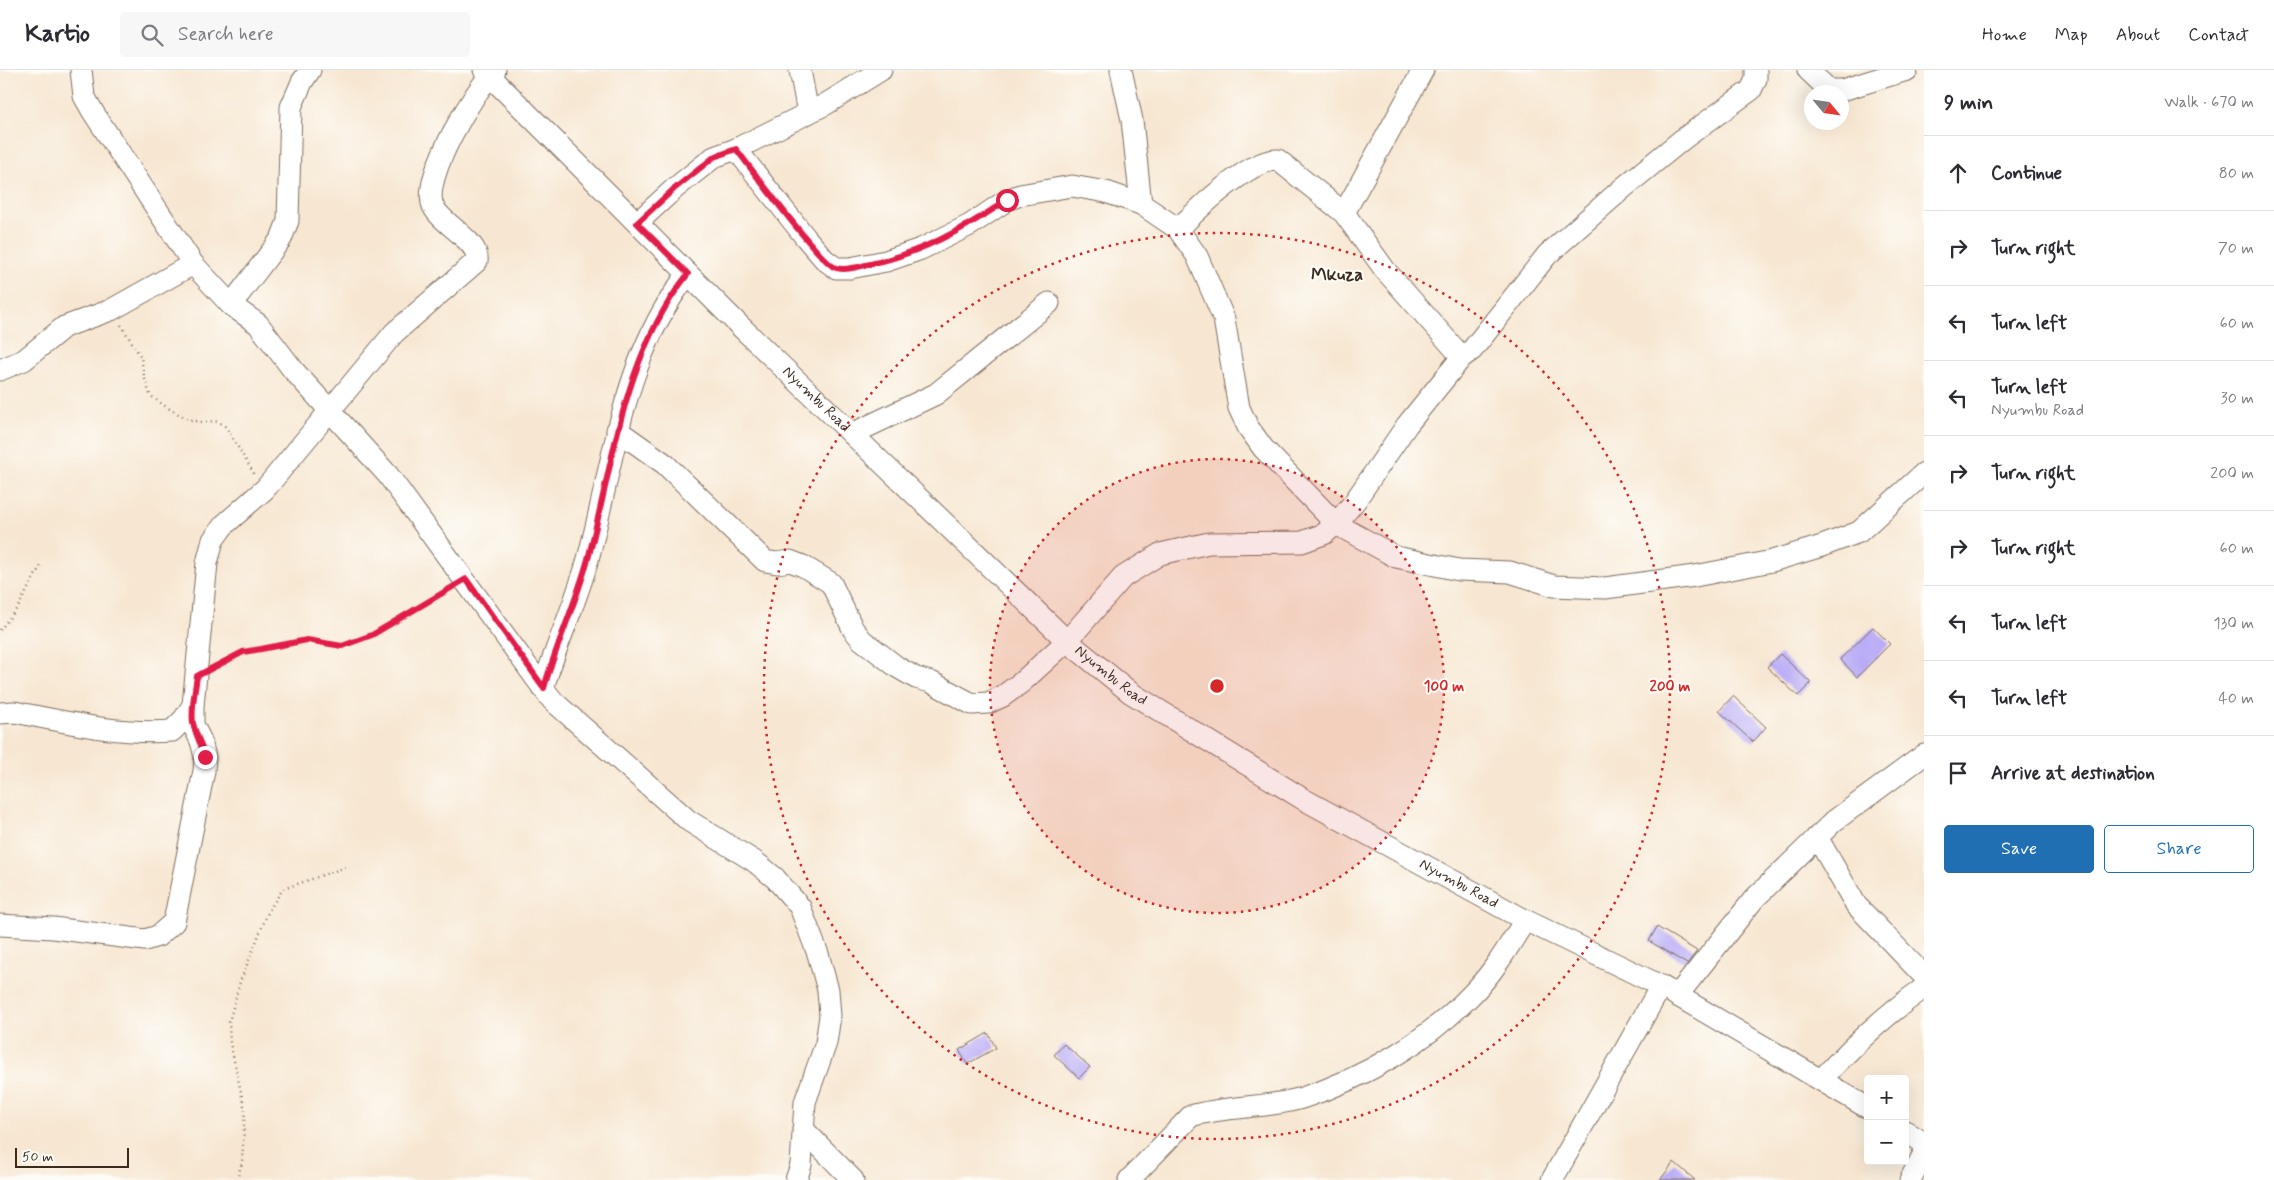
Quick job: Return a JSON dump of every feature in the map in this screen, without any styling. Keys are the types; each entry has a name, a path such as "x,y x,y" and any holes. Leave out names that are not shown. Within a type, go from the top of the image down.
{"street":[{"path":"81,70 84,96 93,112 193,264 231,304 258,324 329,411 388,475 466,579 553,701 688,821 754,860 787,890 800,907 828,990 830,1016 826,1043 804,1102 801,1164 796,1180"},
{"path":"231,304 281,239 288,221 291,107 302,82 310,70"},
{"path":"800,70 808,112"},
{"path":"637,223 674,189 714,157 736,149 808,112 881,70"},
{"path":"1121,70 1132,120 1141,204"},
{"path":"1344,213 1423,70"},
{"path":"617,430 665,464 765,561 777,563 790,561 803,566 831,583 853,629 862,640 916,678 931,682 972,704 988,703 1003,696 1022,682 1067,641 1123,577 1160,554 1209,543 1302,542 1324,534 1336,524 1355,502 1407,425 1462,357 1472,350 1547,255 1683,138 1752,90 1756,79 1756,70"},
{"path":"1808,70 1829,90 1842,90 1907,70"},
{"path":"0,925 53,928 145,940 158,936 174,922 204,771 205,757 194,725 193,705 207,563 214,540 224,525 265,490 394,333 477,261 478,255 474,246 445,221 434,207 430,192 446,143 490,72"},
{"name":"Nyumbu Road","path":"490,72 637,223 852,434 1067,641 1131,693 1303,799 1525,920 1669,991 1864,1106"},
{"path":"736,149 824,260 836,268 850,268 886,261 921,249 970,225 1007,200 1020,195 1072,186 1106,192 1141,204 1178,228 1197,256 1220,304 1239,408 1248,427 1263,448 1336,524 1396,557 1459,570 1510,572 1554,586 1605,588 1695,576 1772,561 1822,546 1858,532 1924,474"},
{"path":"1178,228 1223,189 1268,159 1278,160 1344,213 1385,270 1462,357"},
{"path":"0,370 24,360 64,327 111,310 193,264"},
{"path":"544,688 582,580 617,430 644,346 671,295 688,274"},
{"path":"852,434 936,394 1048,303"},
{"path":"0,713 14,712 102,728 147,733 172,731 184,719 193,705"},
{"path":"1552,1180 1669,991 1754,898 1834,821 1924,755"},
{"path":"1817,837 1856,905 1924,976"},
{"path":"1129,1180 1191,1116 1204,1112 1274,1104 1302,1098 1337,1084 1398,1054 1427,1034 1473,993 1499,961 1525,920"},
{"path":"1822,1080 1848,1050 1897,1006 1924,988"},
{"path":"803,1129 853,1180"},
{"path":"1909,1134 1924,1143"},
{"path":"1910,1180 1924,1153"}],"path":[{"path":"111,310 141,357 150,395 195,422 215,420 220,422 226,428 265,490"},
{"path":"0,630 18,606 42,563"},
{"path":"197,676 243,652 307,640 342,646 372,635 466,579"},
{"path":"237,1180 242,1162 246,1110 230,1044 229,1022 240,982 269,910 283,889 349,866"}],"building":[{"path":"1873,627 1890,644 1857,677 1840,659"},
{"path":"1780,654 1811,683 1798,696 1767,667"},
{"path":"1733,696 1766,727 1753,742 1719,711"},
{"path":"1657,927 1697,951 1687,964 1649,941"},
{"path":"988,1033 996,1048 967,1064 959,1050"},
{"path":"1064,1044 1090,1067 1079,1078 1054,1055"},
{"path":"1674,1162 1695,1180 1660,1180"}],"district":[{"name":"Mkuza","path":"1337,275"}],"route":[{"path":"205,757 194,725 193,705 197,676 243,652 307,640 330,646 342,646 372,635 466,579 544,688 580,588 617,430 644,346 671,295 688,274 637,223 674,189 714,157 736,149 824,260 836,268 850,268 886,261 921,249 970,225 1007,200"}]}
